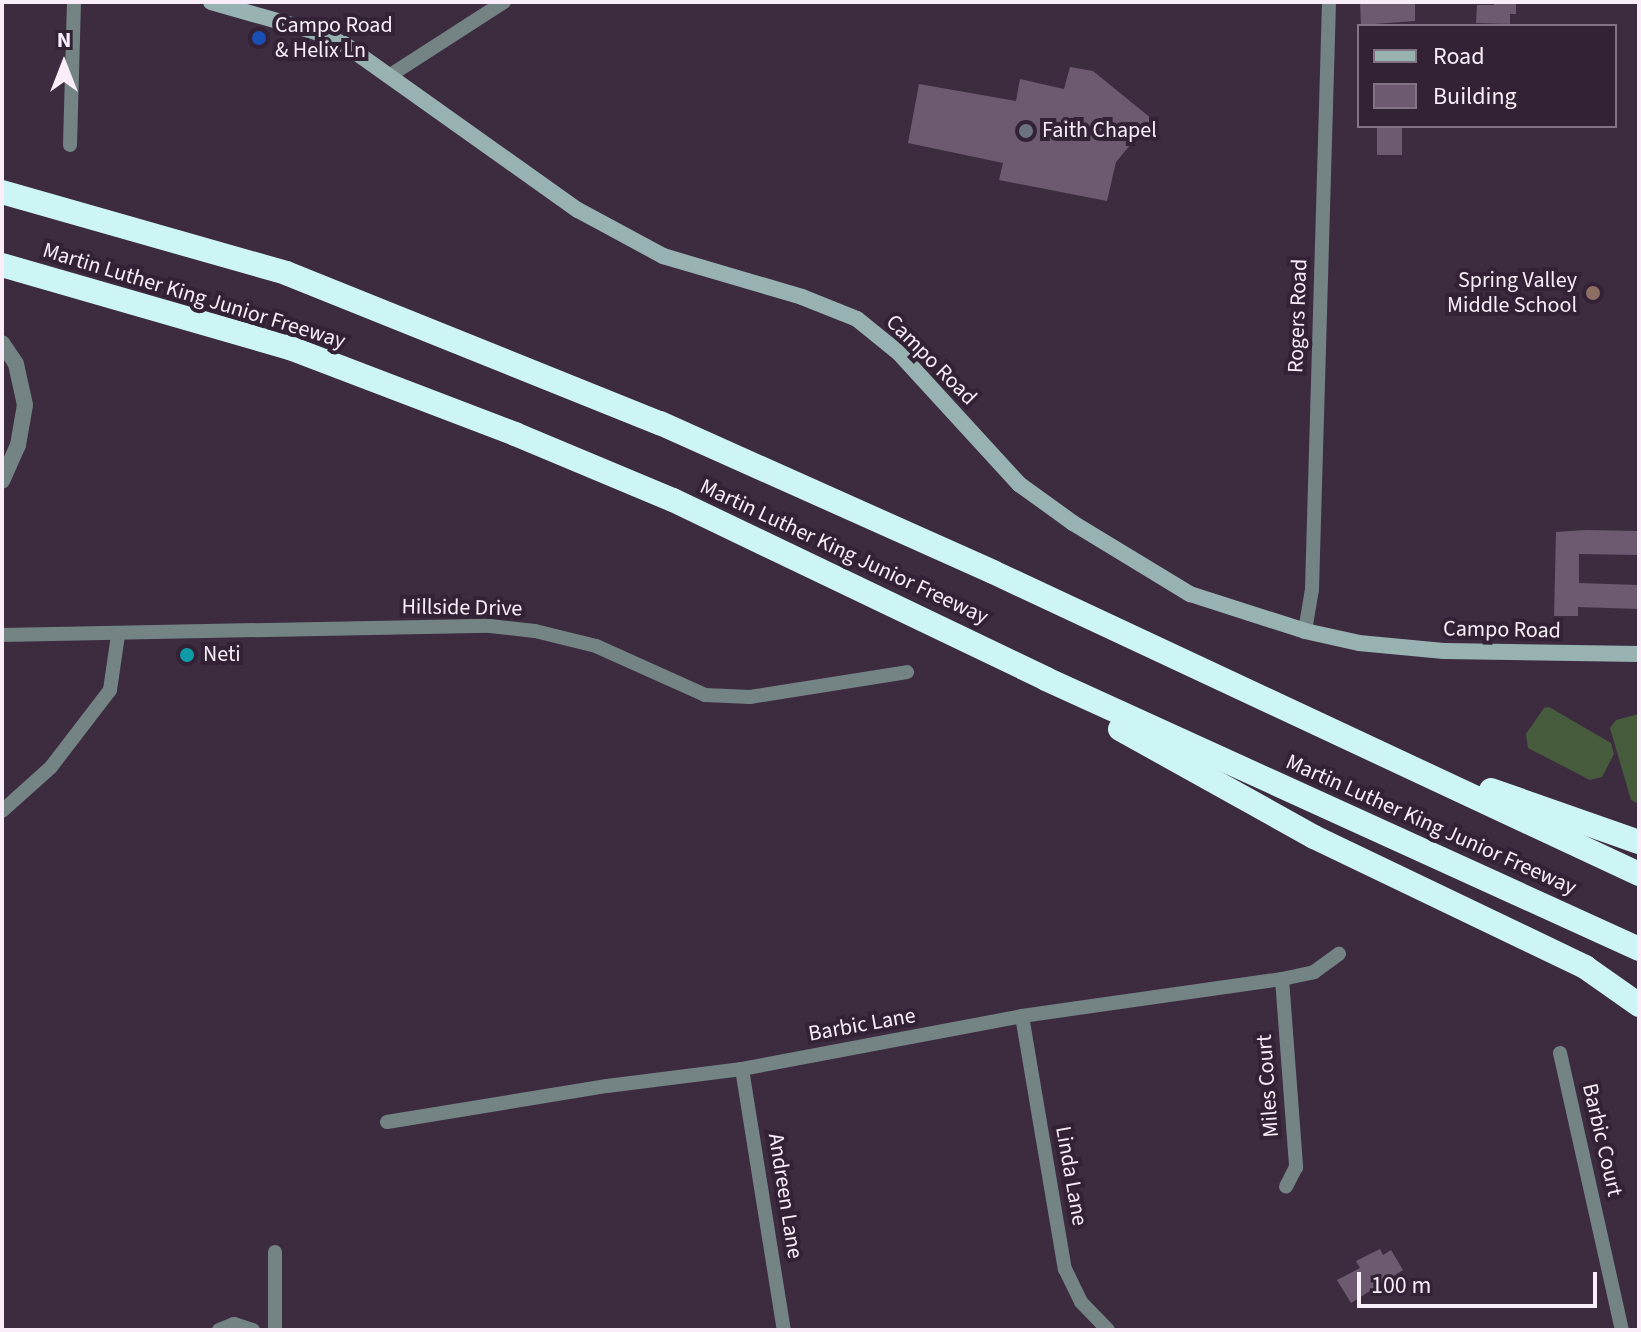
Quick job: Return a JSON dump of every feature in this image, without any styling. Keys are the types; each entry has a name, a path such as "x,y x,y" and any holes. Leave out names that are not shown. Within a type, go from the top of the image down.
{"highway":[{"name":"Martin Luther King Junior Freeway","path":"8,193 286,273 660,423 993,572 1639,874"},
{"name":"Martin Luther King Junior Freeway","path":"2,265 290,348 515,434 673,500 1046,679 1639,949"},
{"path":"988,649 1314,837 1537,942 1585,967 1639,1005"},
{"path":"1389,758 1464,780 1639,842"}],"main road":[{"name":"Campo Road","path":"211,2 334,40 578,210 663,256 802,297 857,319 899,353 1019,484 1073,523 1190,594 1305,631 1359,643 1422,650 1639,654"}],"street":[{"path":"70,145 74,2"},
{"path":"389,76 504,2"},
{"name":"Rogers Road","path":"1305,631 1312,589 1329,2"},
{"path":"2,343 16,364 25,405 18,445 2,481"},
{"name":"Hillside Drive","path":"2,635 490,626 535,631 596,646 705,695 750,697 907,672"},
{"path":"2,811 51,767 110,690 118,635"},
{"name":"Barbic Lane","path":"387,1122 607,1086 742,1069 1022,1016 1282,979 1314,972 1339,954"},
{"name":"Miles Court","path":"1282,979 1296,1167 1286,1187"},
{"name":"Linda Lane","path":"1022,1016 1065,1269 1081,1302 1108,1330"},
{"name":"Barbic Court","path":"1560,1053 1622,1330"},
{"name":"Andreen Lane","path":"742,1069 784,1330"},
{"path":"275,1252 275,1330"},
{"path":"219,1330 234,1324 253,1330"}],"green space":[{"path":"1549,707 1611,743 1614,754 1602,777 1590,780 1528,748 1526,734 1544,708"},
{"path":"1639,714 1639,804 1631,800 1610,728 1616,720"}],"building":[{"path":"1360,2 1415,2 1415,21 1361,24"},
{"path":"1494,2 1516,2 1516,14 1510,14 1510,24 1476,23 1477,5 1494,5"},
{"name":"Faith Chapel","path":"1070,67 1093,71 1152,119 1116,162 1107,201 999,180 1003,163 908,143 919,84 1016,101 1020,79 1064,89"},
{"path":"1377,128 1402,128 1402,155 1377,155"},
{"path":"1639,531 1639,555 1579,554 1579,583 1639,585 1639,609 1578,607 1578,616 1554,616 1556,532"},
{"path":"1380,1249 1383,1255 1391,1250 1403,1270 1351,1303 1337,1280 1360,1268 1356,1261"}],"place":[{"name":"Campo Road & Helix Ln","path":"259,38"},
{"name":"Faith Chapel","path":"1026,131"},
{"name":"Spring Valley Middle School","path":"1593,293"},
{"name":"Neti","path":"187,655"}]}
